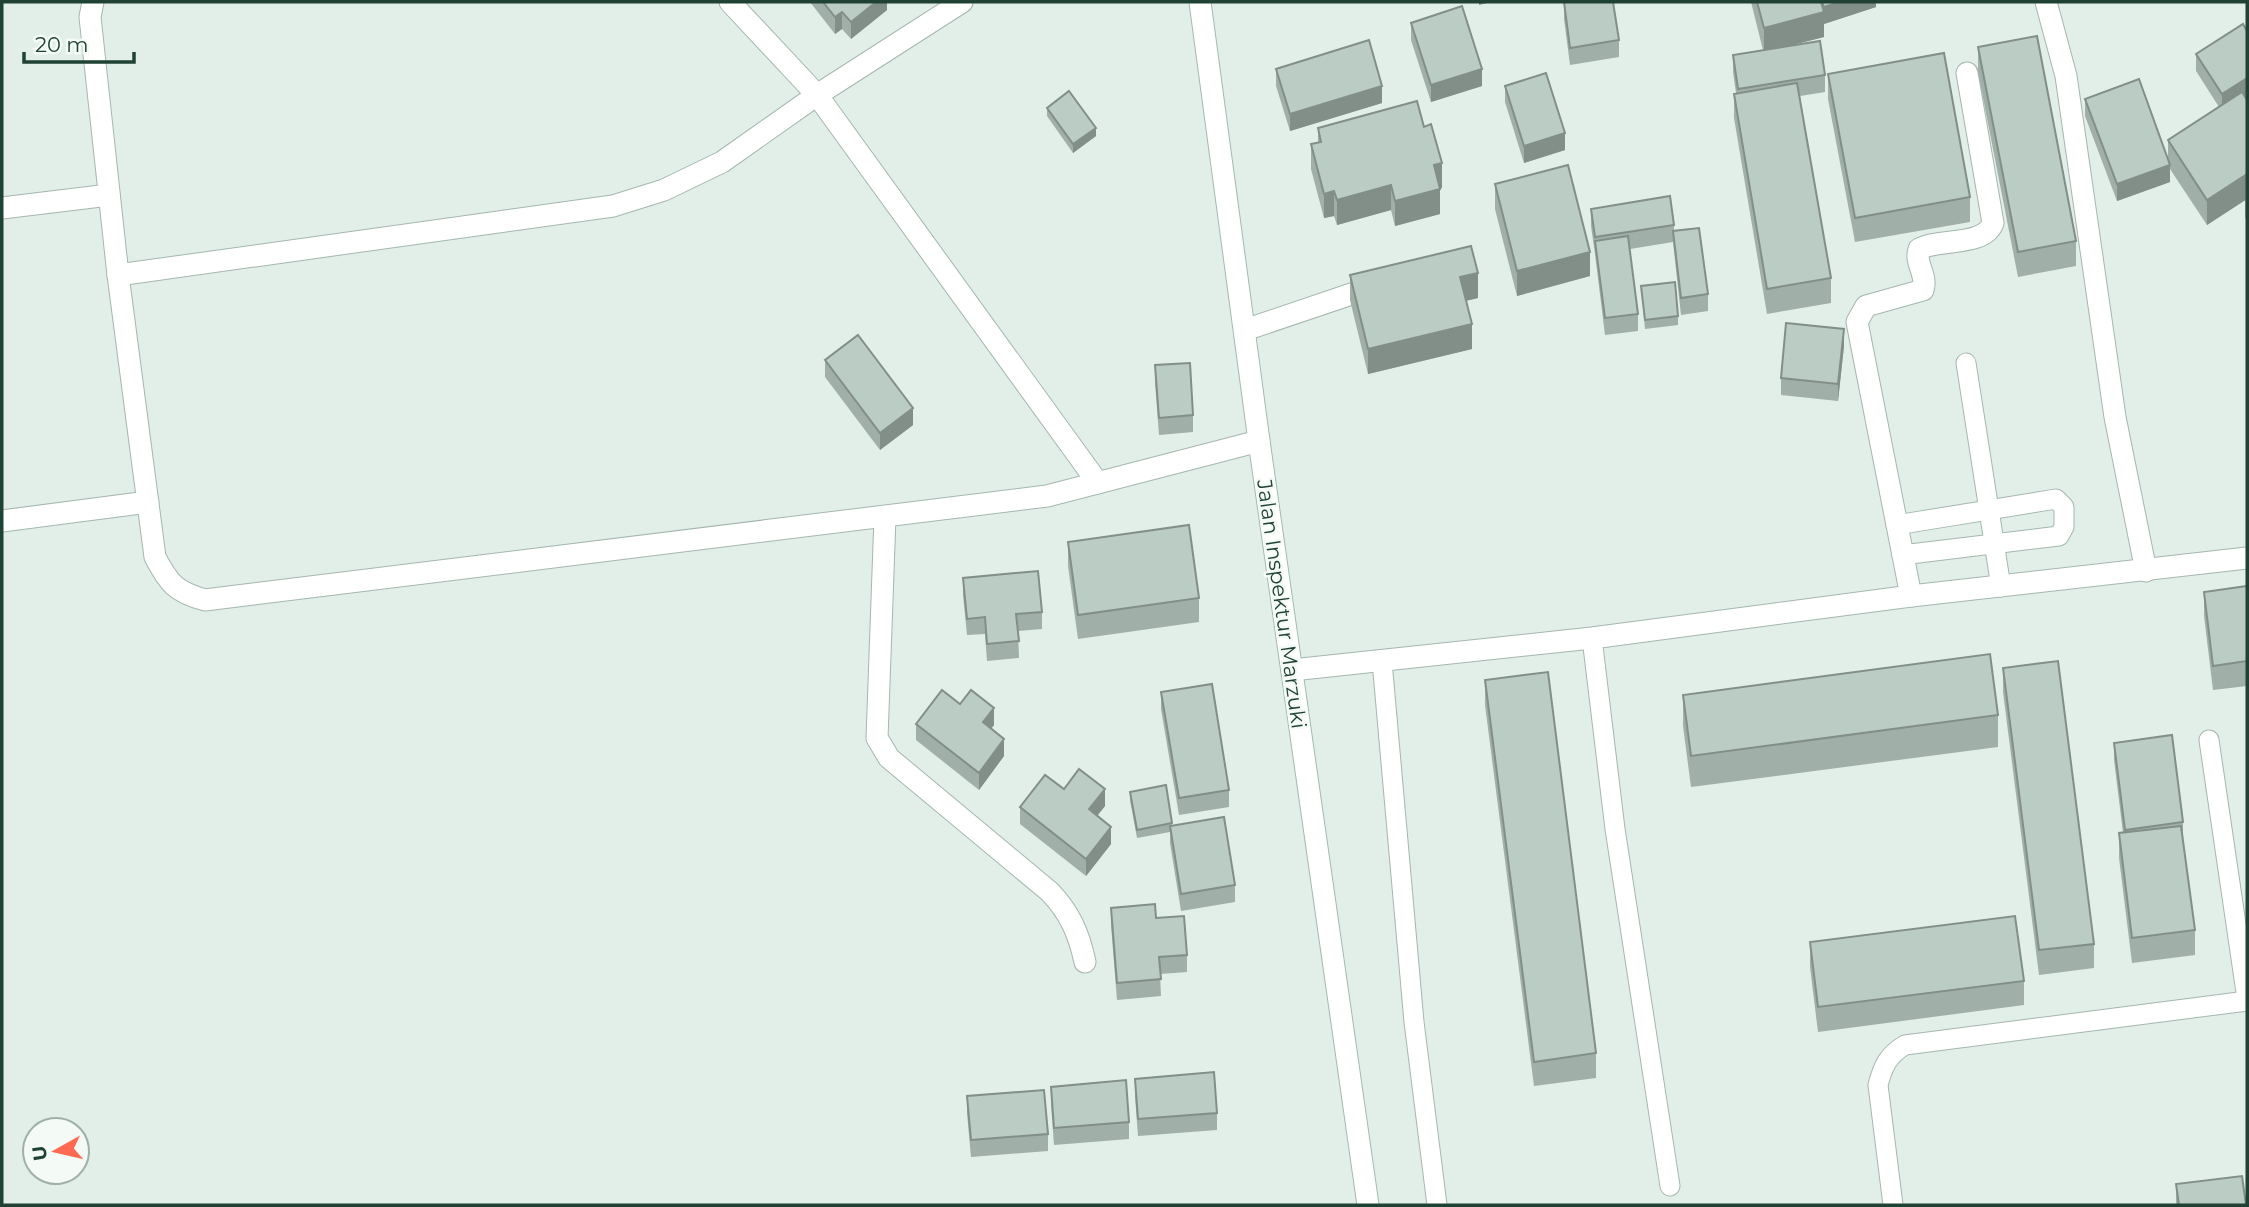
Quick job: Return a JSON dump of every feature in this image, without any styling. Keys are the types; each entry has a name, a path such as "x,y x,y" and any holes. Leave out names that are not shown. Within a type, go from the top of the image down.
{"street":[{"path":"93,2 90,17 109,195 155,557 165,577 183,594 205,600 1047,496 1259,440"},
{"path":"730,2 817,95 1098,483"},
{"path":"118,275 613,206 664,190 722,162 817,95 962,2"},
{"name":"Jalan Inspektur Marzuki","path":"1200,2 1259,440 1368,1205"},
{"path":"2046,2 2066,76 2115,417 2146,571"},
{"path":"1910,596 1857,322 1866,306 1923,290 1925,281 1917,257 1919,249 1983,235 1991,228 1993,223 1967,73"},
{"path":"2,208 109,195"},
{"path":"1245,330 1397,279"},
{"path":"2,521 148,502"},
{"path":"885,517 877,738 889,758 1050,892 1063,906 1078,933 1085,962"},
{"path":"1292,670 1592,638 1910,596 2247,558"}],"lane":[{"path":"1966,363 2001,587"},
{"path":"1896,525 1990,507 2056,499 2064,507 2064,527 2059,536 1902,555"},
{"path":"1592,638 1616,842 1670,1186"},
{"path":"1381,661 1414,1022 1437,1205"},
{"path":"1893,1205 1878,1085 1882,1067 1893,1052 1905,1045 2247,1000 2209,740"}],"building":[{"path":"823,2 876,2 851,22 842,12 835,17"},
{"path":"1564,2 1613,2 1619,40 1570,48"},
{"path":"1757,2 1821,2 1824,12 1764,28"},
{"path":"1822,2 1840,2 1824,7"},
{"path":"1462,6 1482,69 1431,85 1411,23"},
{"path":"2243,24 2247,31 2247,78 2222,94 2196,54"},
{"path":"2037,36 2076,241 2018,252 1978,47"},
{"path":"1369,40 1382,86 1290,114 1276,69"},
{"path":"1820,41 1825,75 1738,89 1733,55"},
{"path":"1944,53 1970,197 1855,218 1828,74"},
{"path":"1546,73 1565,133 1524,146 1505,86"},
{"path":"2139,79 2170,165 2117,184 2085,99"},
{"path":"1797,83 1831,278 1767,289 1734,94"},
{"path":"1069,91 1096,128 1073,144 1047,108"},
{"path":"2242,92 2247,100 2247,174 2207,200 2168,140"},
{"path":"1417,101 1424,127 1431,124 1442,163 1434,165 1440,189 1395,201 1391,185 1337,200 1334,191 1324,194 1311,144 1321,142 1318,128"},
{"path":"1568,165 1590,252 1517,271 1495,184"},
{"path":"1670,196 1674,225 1595,237 1591,209"},
{"path":"1699,228 1708,294 1681,298 1673,231"},
{"path":"1628,236 1638,314 1605,318 1595,241"},
{"path":"1471,246 1478,273 1460,277 1472,324 1368,349 1350,275"},
{"path":"1675,282 1678,316 1645,320 1641,286"},
{"path":"1786,323 1844,329 1838,384 1781,378"},
{"path":"858,335 913,408 880,433 825,360"},
{"path":"1190,363 1193,415 1159,418 1155,365"},
{"path":"1189,525 1199,598 1078,615 1068,542"},
{"path":"1038,571 1042,612 1016,614 1019,641 987,644 985,617 967,619 963,578"},
{"path":"2247,586 2247,661 2213,666 2204,592"},
{"path":"1990,654 1998,715 1691,756 1683,695"},
{"path":"2058,661 2094,944 2039,950 2003,668"},
{"path":"1548,672 1596,1053 1534,1062 1485,680"},
{"path":"1212,684 1229,790 1179,798 1161,692"},
{"path":"942,690 960,704 971,690 994,708 983,722 1004,739 979,773 916,724"},
{"path":"2172,735 2183,822 2125,830 2114,743"},
{"path":"1079,769 1105,789 1089,809 1111,827 1086,859 1020,807 1045,775 1064,789"},
{"path":"1166,785 1172,823 1137,830 1130,792"},
{"path":"1224,817 1235,885 1181,894 1170,826"},
{"path":"2181,826 2195,930 2132,938 2119,833"},
{"path":"1155,904 1156,918 1184,916 1187,955 1159,957 1161,979 1117,983 1111,908"},
{"path":"2015,916 2024,981 1818,1007 1810,942"},
{"path":"1214,1072 1217,1113 1138,1119 1135,1079"},
{"path":"1126,1080 1129,1122 1054,1128 1051,1087"},
{"path":"1044,1090 1048,1134 971,1140 967,1096"},
{"path":"2242,1176 2246,1205 2179,1205 2176,1184"}]}
